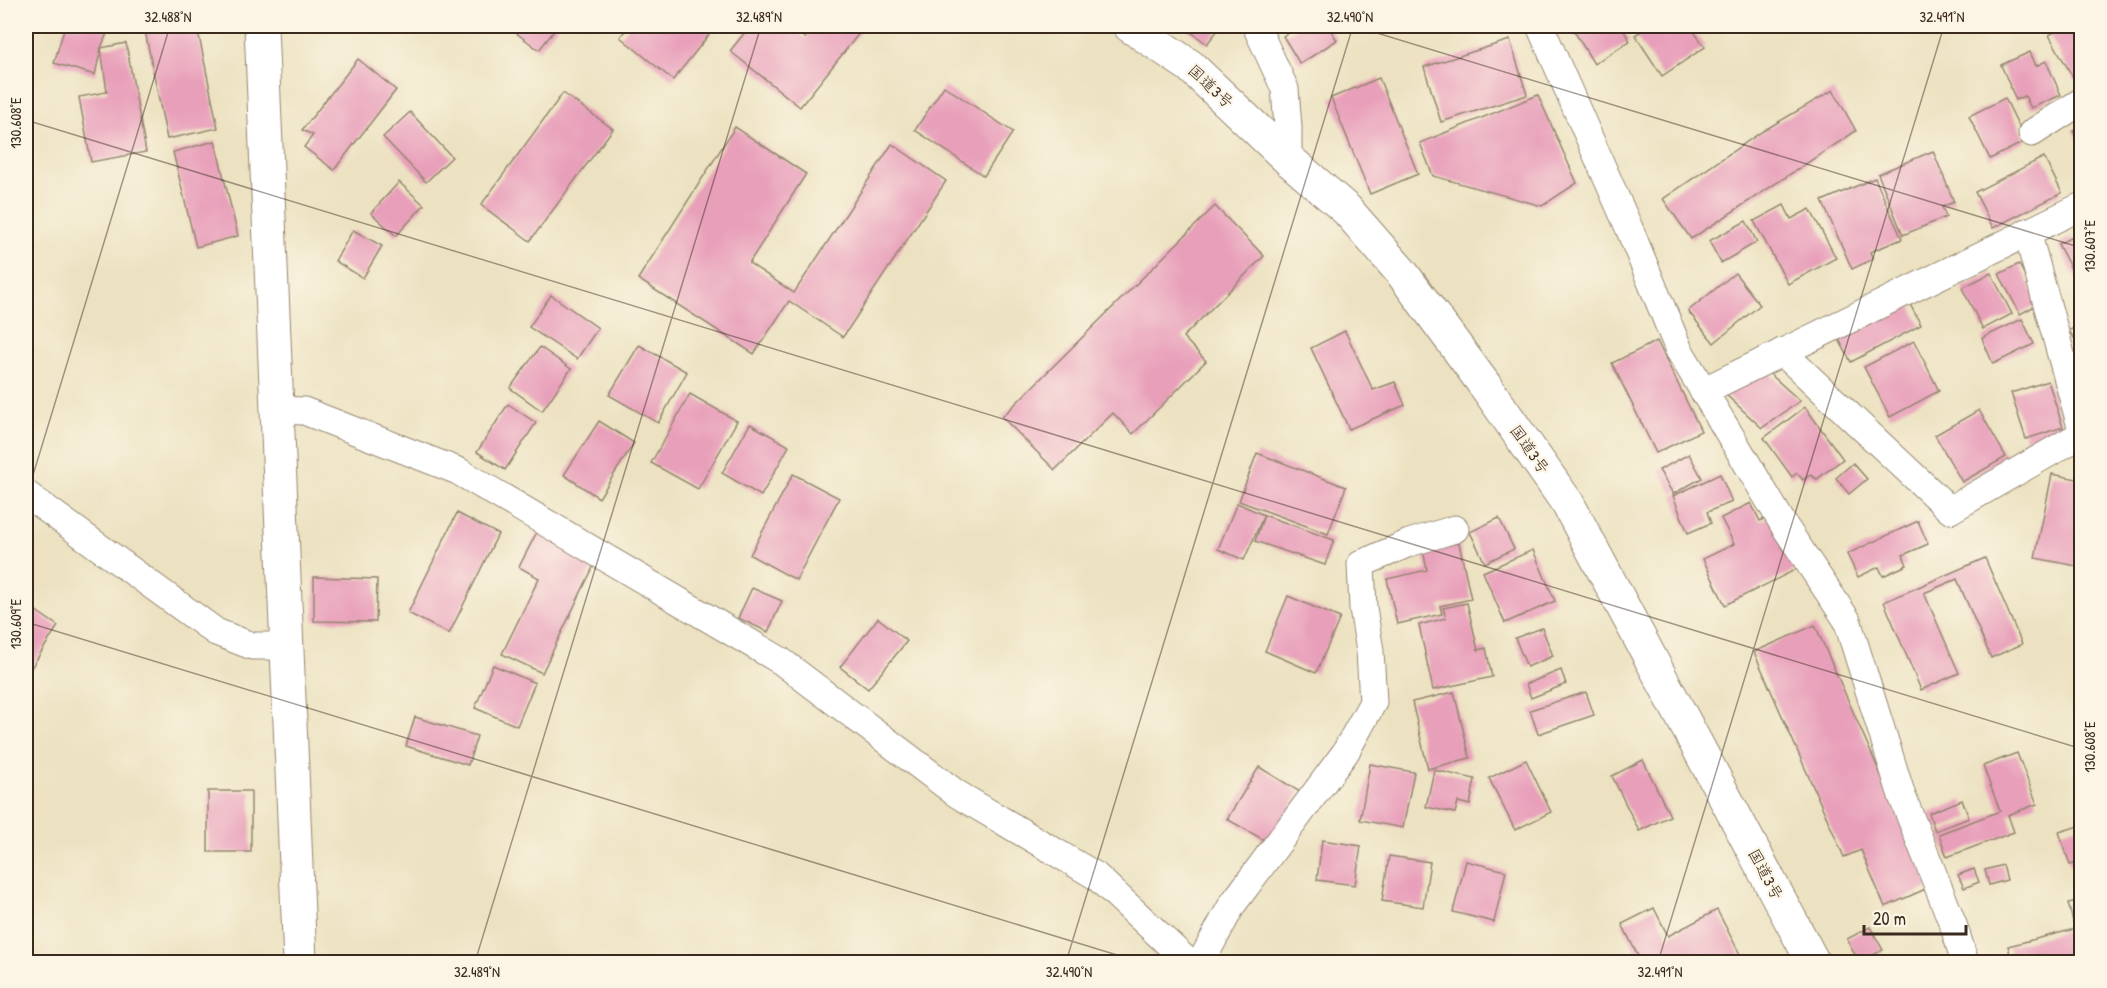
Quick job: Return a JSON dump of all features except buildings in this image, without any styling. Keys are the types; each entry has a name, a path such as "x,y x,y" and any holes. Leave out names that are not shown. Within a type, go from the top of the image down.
{"main road":[{"path":"261,26 300,963"},
{"name":"国道3号","path":"1130,26 1190,66 1288,159 1347,210 1402,273 1489,391 1568,504 1813,963"}],"street":[{"path":"1256,26 1285,89 1288,159"},
{"path":"1540,26 1629,228 1679,350 1785,527 1847,620 1902,796 1953,924 1965,963"},
{"path":"2032,132 2082,101"},
{"path":"1703,391 2082,206"},
{"path":"1782,352 1950,510 2082,432 2027,232"},
{"path":"277,410 304,411 458,471 781,661 957,794 1096,876 1188,963"},
{"path":"26,494 216,632 252,646 288,646"},
{"path":"1201,963 1232,905 1345,753 1373,702 1370,651 1363,608 1361,564 1409,543 1455,529"}]}
